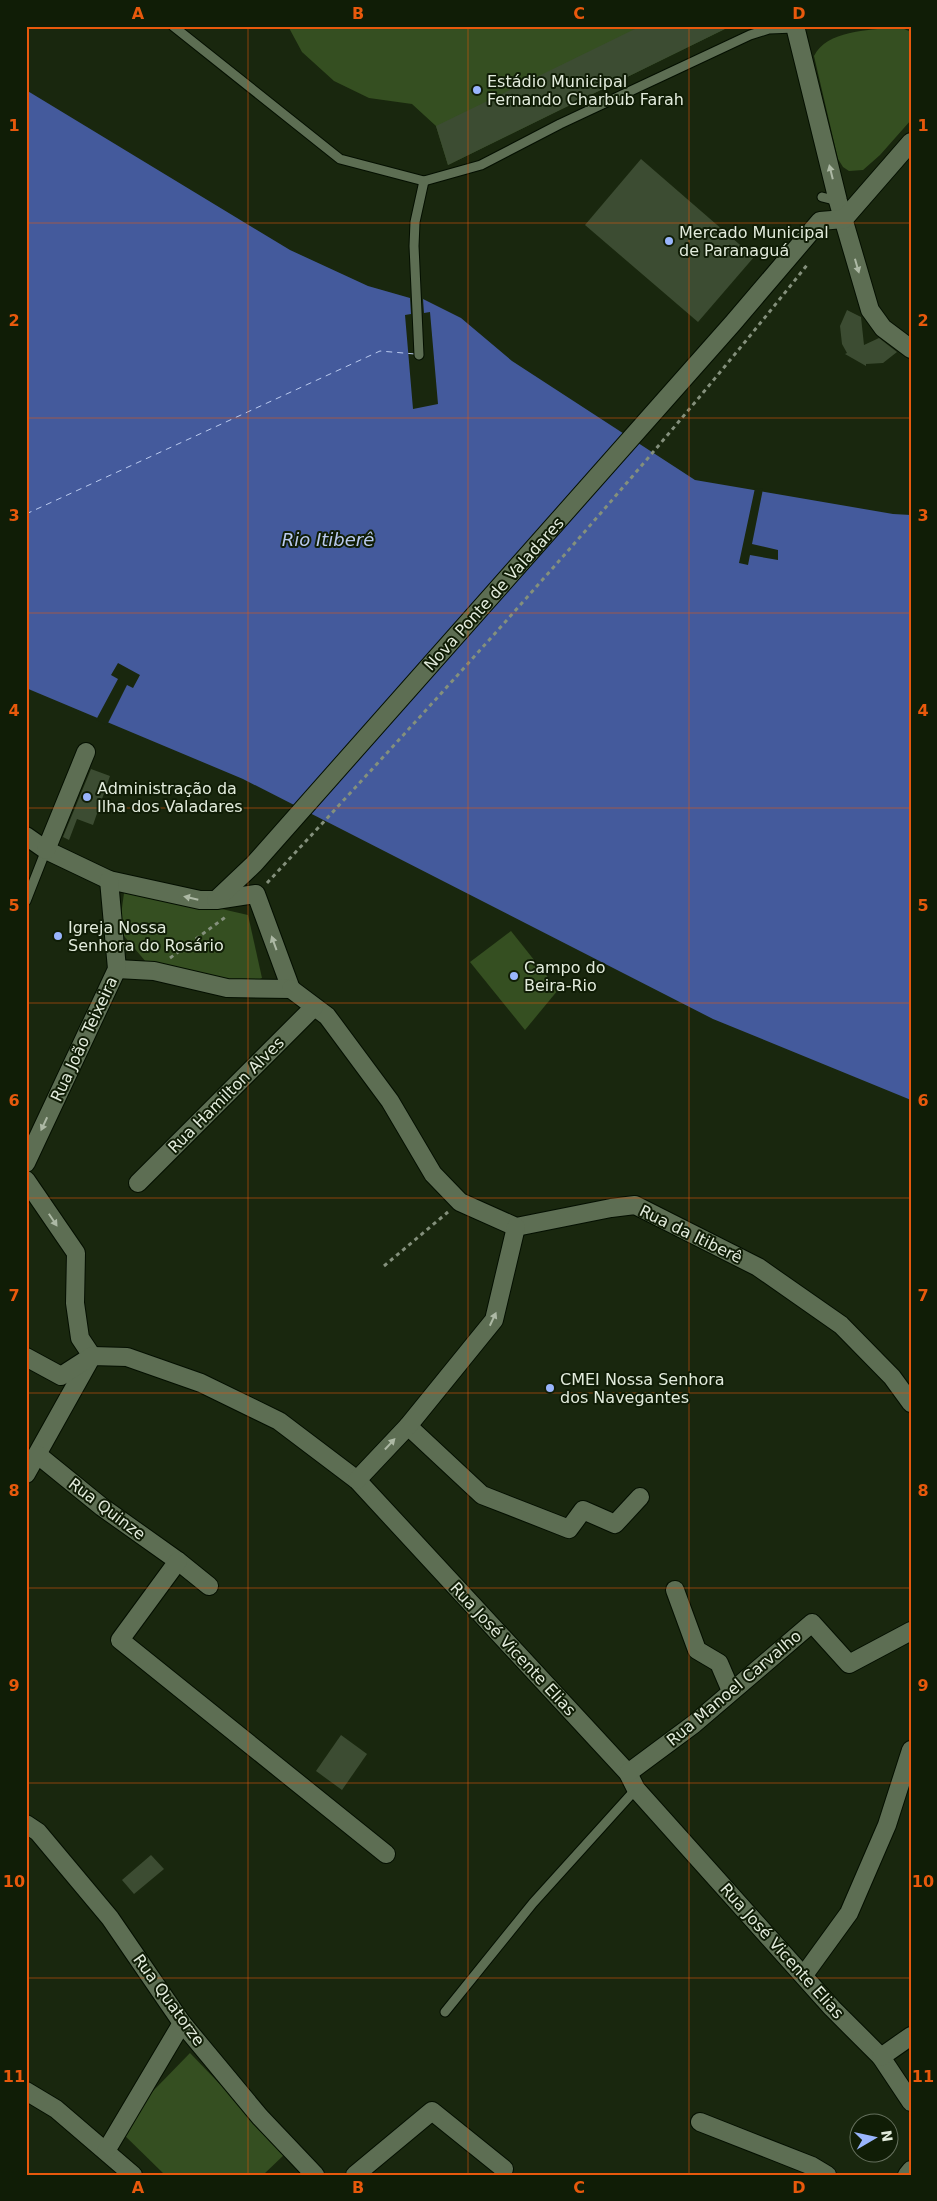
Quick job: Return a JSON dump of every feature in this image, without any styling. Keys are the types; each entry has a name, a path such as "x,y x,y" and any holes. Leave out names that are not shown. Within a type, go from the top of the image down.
{"street":[{"path":"795,27 830,199 844,219 870,310 883,328 911,350"},
{"path":"844,219 911,142"},
{"name":"Nova Ponte de Valadares","path":"216,900 254,864 733,323 820,221 844,219"},
{"path":"46,850 86,752"},
{"path":"26,836 46,850 109,880 200,900 216,900 256,894 291,989 327,1016 390,1101 433,1174 460,1202 516,1227 494,1320 408,1426 357,1480"},
{"name":"Rua João Teixeira","path":"26,1163 117,969 109,880"},
{"path":"117,969 154,971 227,988 291,989"},
{"name":"Rua Hamilton Alves","path":"138,1183 314,1007"},
{"path":"26,1180 76,1253 75,1304 80,1338 92,1356"},
{"name":"Rua da Itiberê","path":"516,1227 635,1205 758,1267 841,1325 892,1377 911,1403"},
{"path":"26,1357 62,1376 92,1356"},
{"path":"26,1474 92,1356"},
{"name":"Rua José Vicente Elias","path":"92,1356 127,1357 201,1383 279,1421 357,1480 628,1774 636,1789 832,2008 881,2056 911,2102"},
{"path":"408,1426 482,1495 569,1529 584,1510 614,1524 640,1497"},
{"name":"Rua Quinze","path":"38,1455 102,1507 178,1560 209,1586"},
{"path":"178,1560 120,1640 386,1854"},
{"path":"675,1590 697,1650 719,1663 731,1692"},
{"name":"Rua Manoel Carvalho","path":"628,1774 694,1724 812,1623 849,1664 911,1631"},
{"path":"804,1975 849,1913 887,1826 911,1750"},
{"name":"Rua Quatorze","path":"26,1824 38,1832 110,1918 182,2023 260,2117 315,2175"},
{"path":"106,2151 182,2023"},
{"path":"881,2056 911,2036"},
{"path":"26,2091 56,2109 134,2175"},
{"path":"354,2175 432,2111 504,2169"},
{"path":"700,2122 812,2166 827,2175"},
{"path":"907,2175 911,2170"}],"lane":[{"path":"172,26 340,159 424,181 481,165 560,124 750,35 769,29 795,27"},
{"path":"419,354 414,246 415,222 424,181"},
{"path":"26,900 46,850"},
{"path":"445,2012 533,1903 636,1789"}],"path":[{"path":"270,879 606,508 750,337 808,263"},
{"path":"154,971 233,912"},
{"path":"384,1266 460,1202"}],"green space":[{"name":"Estádio Municipal Fernando Charbub Farah","path":"288,26 731,26 448,165 436,126 412,104 369,98 334,81 302,52"},
{"path":"893,27 911,32 911,120 880,155 863,170 849,171 843,167 838,159 814,56 820,47 838,36"},
{"path":"124,893 156,894 248,915 262,978 246,986 203,982 146,962 119,930"},
{"name":"Campo do Beira-Rio","path":"511,931 558,990 525,1030 470,962"},
{"path":"190,2053 286,2153 263,2175 165,2175 117,2128"}],"water":[{"name":"Rio Itiberê","path":"26,90 290,250 368,286 410,298 423,299 461,318 512,361 695,480 893,514 911,515 911,1100 713,1019 243,779 26,688"}],"pier":[{"path":"410,298 423,299 424,313 430,312 438,404 413,409 405,315 411,314"},
{"path":"755,488 763,489 752,544 778,550 778,560 750,555 748,565 739,563"},
{"path":"118,663 140,675 133,688 127,685 107,725 96,720 118,679 111,675"}],"building":[{"path":"641,26 731,26 448,165 436,126"},
{"name":"Mercado Municipal de Paranaguá","path":"641,159 754,257 698,322 585,225"},
{"path":"847,310 861,317 864,345 879,338 897,352 883,363 866,364 866,366 845,354 847,353 842,344 840,326"},
{"name":"Administração da Ilha dos Valadares","path":"91,769 110,776 93,825 77,819 69,840 63,837"},
{"path":"341,1735 367,1754 342,1790 316,1771"},
{"path":"151,1855 164,1869 134,1894 122,1880"}],"ferry route":[{"path":"26,514 380,351 415,354"}],"place":[{"name":"Estádio Municipal Fernando Charbub Farah","path":"477,90"},
{"name":"Mercado Municipal de Paranaguá","path":"669,241"},
{"name":"Administração da Ilha dos Valadares","path":"87,797"},
{"name":"Igreja Nossa Senhora do Rosário","path":"58,936"},
{"name":"Campo do Beira-Rio","path":"514,976"},
{"name":"CMEI Nossa Senhora dos Navegantes","path":"550,1388"}]}
